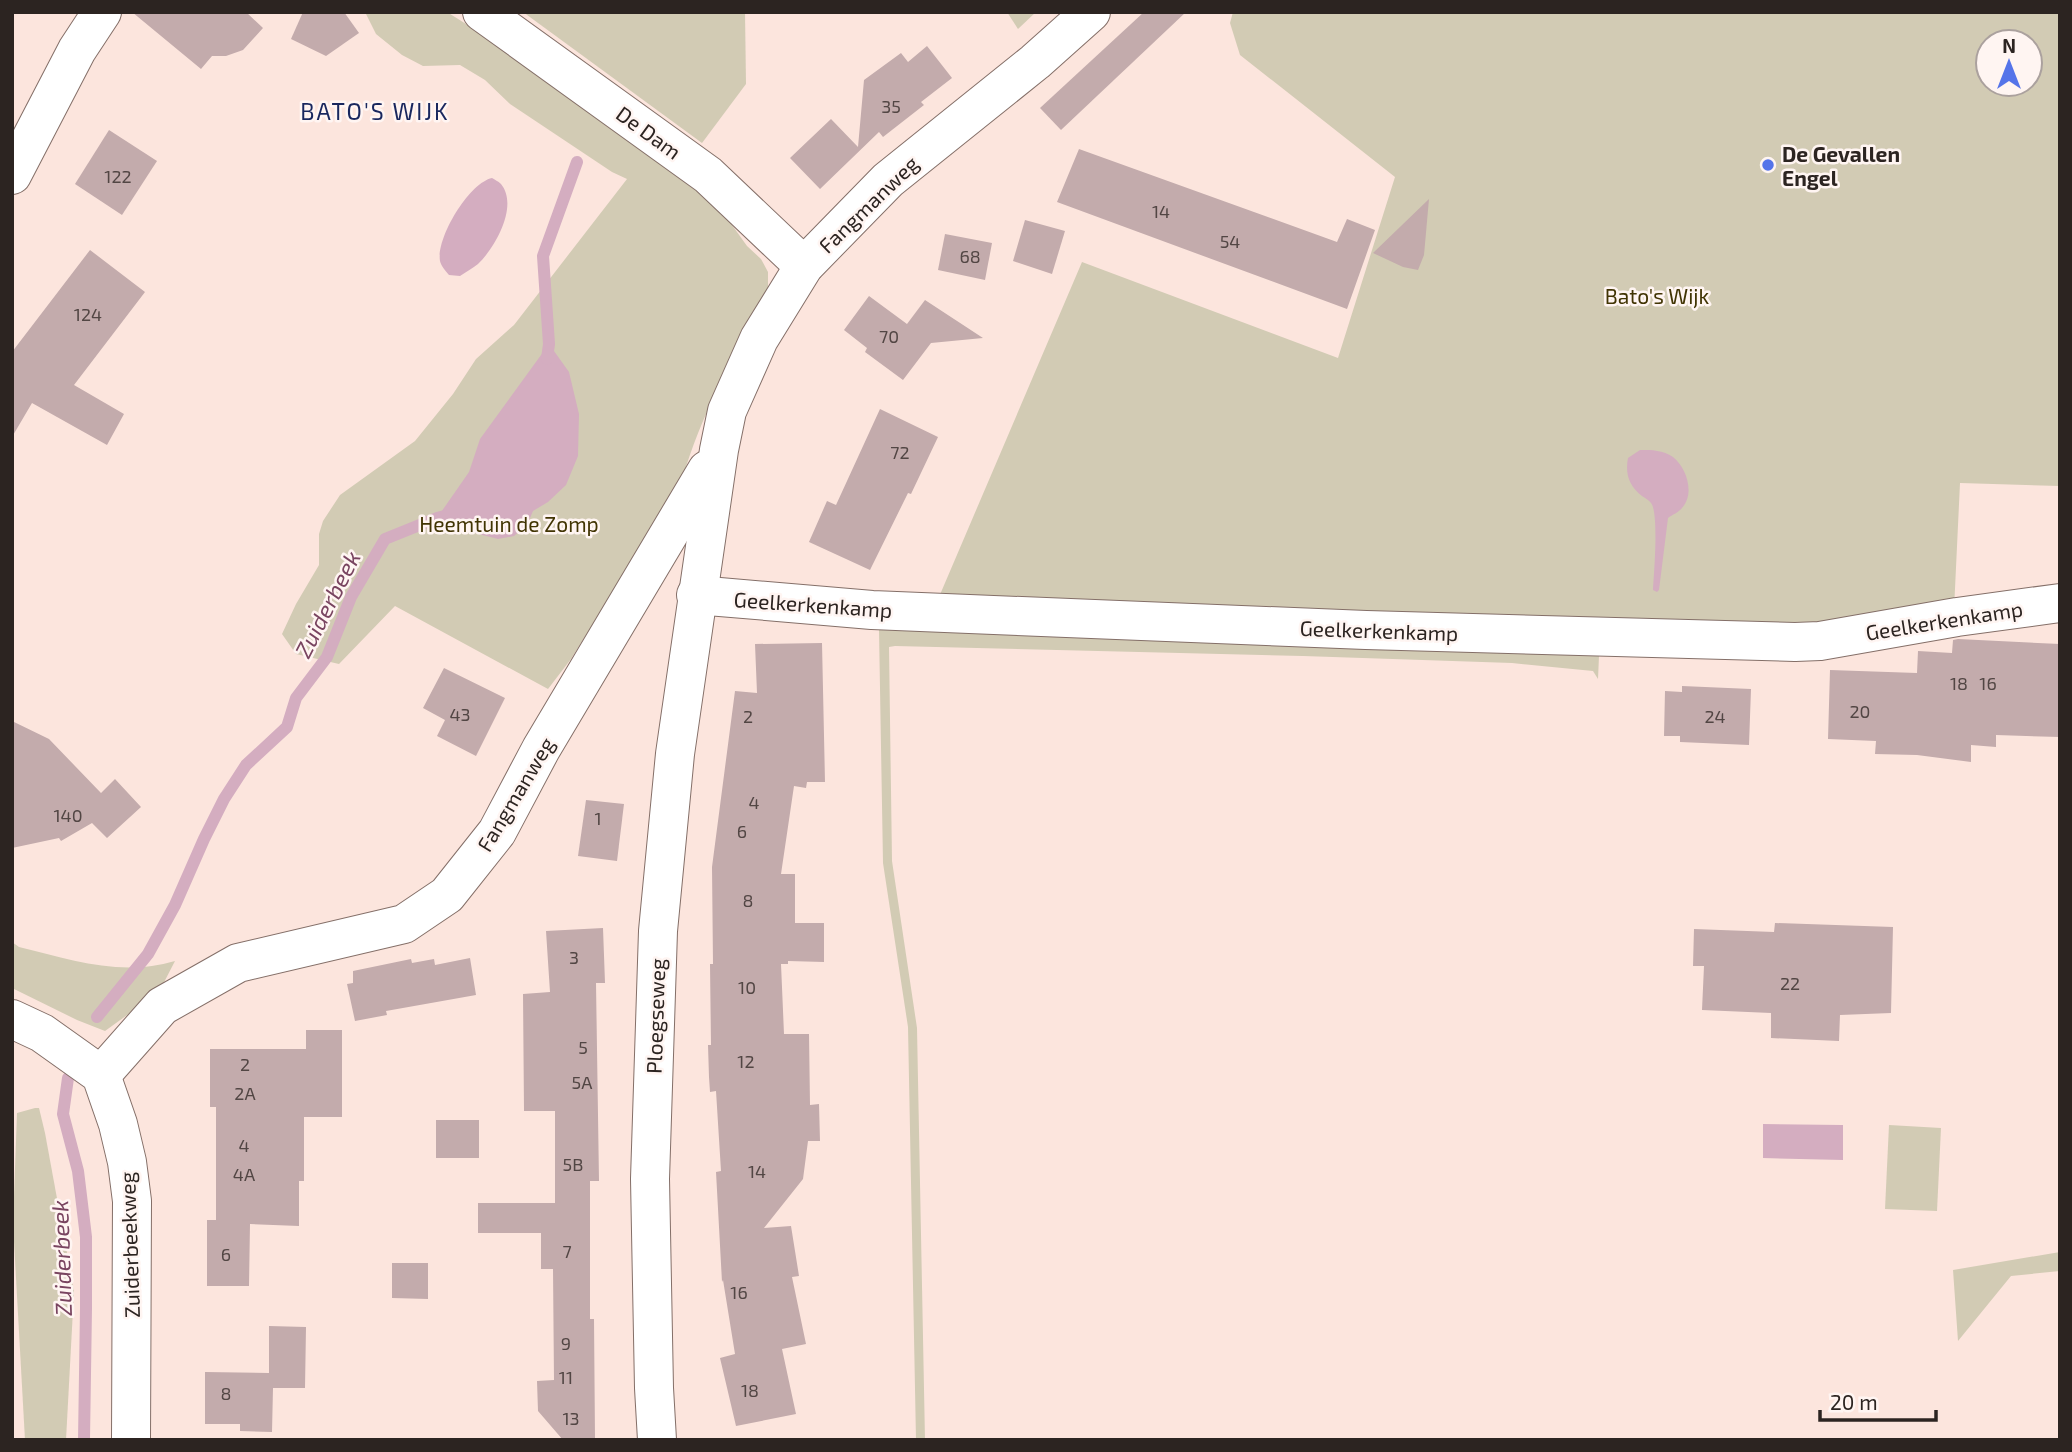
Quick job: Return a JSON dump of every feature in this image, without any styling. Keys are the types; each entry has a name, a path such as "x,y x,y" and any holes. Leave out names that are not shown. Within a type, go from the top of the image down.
{"street":[{"path":"12,175 77,50 102,12"},
{"name":"De Dam","path":"482,12 708,175 804,266"},
{"name":"Fangmanweg","path":"696,595 727,411 759,339 804,266 888,180 1035,62 1091,12"},
{"name":"Fangmanweg","path":"101,1076 162,1006 238,963 404,924 447,895 497,832 541,749 719,450"},
{"name":"Geelkerkenkamp","path":"696,595 916,612 1366,631 1795,642 1820,641 1957,617 2060,603"},
{"name":"Ploegseweg","path":"657,1440 650,1179 658,931 675,754 696,595"},
{"path":"12,1019 42,1033 101,1076"},
{"name":"Zuiderbeekweg","path":"101,1076 118,1124 132,1201 131,1440"}],"green space":[{"name":"Heemtuin de Zomp","path":"365,12 447,12 466,24 682,175 727,218 747,246 761,259 768,272 768,288 710,406 682,480 571,659 548,689 395,606 339,664 296,654 282,634 319,565 319,534 323,521 340,495 415,441 453,394 476,359 514,325 627,179 612,172 510,104 485,80 460,65 423,66 402,55 376,34"},
{"path":"523,12 745,12 746,84 702,143"},
{"path":"1007,12 1036,12 1018,29"},
{"name":"Bato's Wijk","path":"1233,12 2060,12 2060,486 1960,483 1954,610 1845,629 936,604 1082,262 1338,358 1395,177 1240,55 1230,23"},
{"path":"879,630 1167,637 1599,656 1598,679 1593,671 1512,663 889,647 892,861 917,1028 925,1440 916,1440 908,1027 883,863"},
{"path":"12,942 19,947 97,965 155,966 175,961 159,992 105,1031 12,988"},
{"path":"39,1108 45,1133 74,1291 66,1440 25,1440 13,1224 17,1113"},
{"path":"1889,1125 1941,1128 1937,1211 1885,1209"},
{"path":"2060,1252 2060,1271 2011,1276 1958,1341 1953,1270"}],"shaded area":[{"path":"492,178 501,184 506,193 503,226 478,264 460,276 449,275 440,261 443,239 464,200 483,182"},
{"path":"549,344 569,372 579,414 578,456 566,485 548,502 533,511 527,525 514,536 498,539 446,529 437,518 469,472 480,439"},
{"path":"1640,450 1653,450 1673,457 1685,474 1689,489 1682,508 1668,518 1657,592 1653,590 1653,509 1650,502 1631,484 1627,469 1628,458"},
{"path":"1763,1124 1843,1125 1843,1160 1763,1158"}],"building":[{"path":"132,12 246,12 263,28 243,50 226,56 212,56 201,69"},
{"path":"303,12 344,12 359,33 326,56 291,39"},
{"path":"1144,12 1186,12 1061,130 1040,108"},
{"path":"927,46 952,78 921,102 924,105 883,137 879,132 820,189 790,158 831,119 858,147 864,80 901,53 908,62"},
{"path":"109,130 157,161 122,215 75,184"},
{"path":"1079,149 1337,242 1347,219 1375,230 1347,309 1057,202"},
{"path":"1429,199 1424,255 1418,270 1403,267 1373,253"},
{"path":"1025,220 1065,231 1052,274 1013,261"},
{"path":"945,234 992,243 985,280 938,270"},
{"path":"90,250 145,292 74,385 124,414 107,445 32,403 12,437 12,352"},
{"path":"869,296 907,324 925,300 983,338 931,343 903,380 865,352 867,348 844,330"},
{"path":"880,409 938,437 870,570 809,542 827,501 836,505"},
{"path":"1953,640 2060,644 2060,737 1996,735 1996,747 1971,745 1971,762 1917,755 1875,754 1876,741 1828,739 1830,670 1917,673 1918,651 1952,653"},
{"path":"822,643 825,782 807,782 806,788 794,786 781,874 795,874 795,923 824,923 824,962 788,961 788,964 781,964 784,1034 809,1034 810,1105 819,1104 820,1141 808,1141 803,1179 764,1228 791,1226 799,1276 792,1277 806,1344 782,1349 796,1414 736,1426 720,1358 735,1354 723,1280 722,1282 716,1172 721,1171 716,1091 710,1092 709,1077 710,964 713,964 712,867 735,691 757,693 755,644"},
{"path":"444,668 505,698 476,756 437,736 445,720 423,708"},
{"path":"1682,686 1751,689 1749,745 1680,742 1680,736 1664,736 1665,691 1682,692"},
{"path":"12,721 49,739 101,793 115,779 141,807 107,838 92,823 61,841 59,838 12,848"},
{"path":"586,800 624,804 617,861 578,856"},
{"path":"1775,923 1893,927 1891,1013 1840,1015 1839,1041 1771,1038 1771,1013 1702,1010 1704,966 1693,966 1694,929 1774,932"},
{"path":"603,928 605,983 596,983 599,1181 590,1181 590,1319 594,1319 595,1439 563,1440 538,1411 537,1381 554,1380 553,1269 541,1269 541,1233 478,1233 478,1203 555,1203 555,1111 524,1111 523,994 550,992 546,931"},
{"path":"470,958 476,995 386,1011 387,1015 355,1021 347,984 353,983 353,971 411,959 412,963 434,959 435,965"},
{"path":"306,1030 342,1030 342,1117 304,1117 304,1181 299,1181 299,1226 250,1224 249,1286 207,1286 207,1220 216,1220 216,1107 210,1107 210,1049 306,1049"},
{"path":"436,1120 479,1120 479,1158 436,1158"},
{"path":"392,1263 428,1263 428,1299 392,1298"},
{"path":"269,1326 306,1327 305,1388 273,1388 272,1432 240,1431 240,1424 205,1424 205,1372 269,1373"}],"waterway":[{"name":"Zuiderbeek","path":"547,359 549,344 543,256 577,162"},
{"name":"Zuiderbeek","path":"97,1017 148,954 175,905 224,799 246,765 287,727 296,698 327,657 351,597 385,539 452,514"},
{"name":"Zuiderbeek","path":"68,1078 63,1114 78,1171 86,1237 84,1440"}],"place":[{"name":"De Gevallen Engel","path":"1768,165"}],"district":[{"name":"BATO'S WIJK","path":"375,111"}]}
